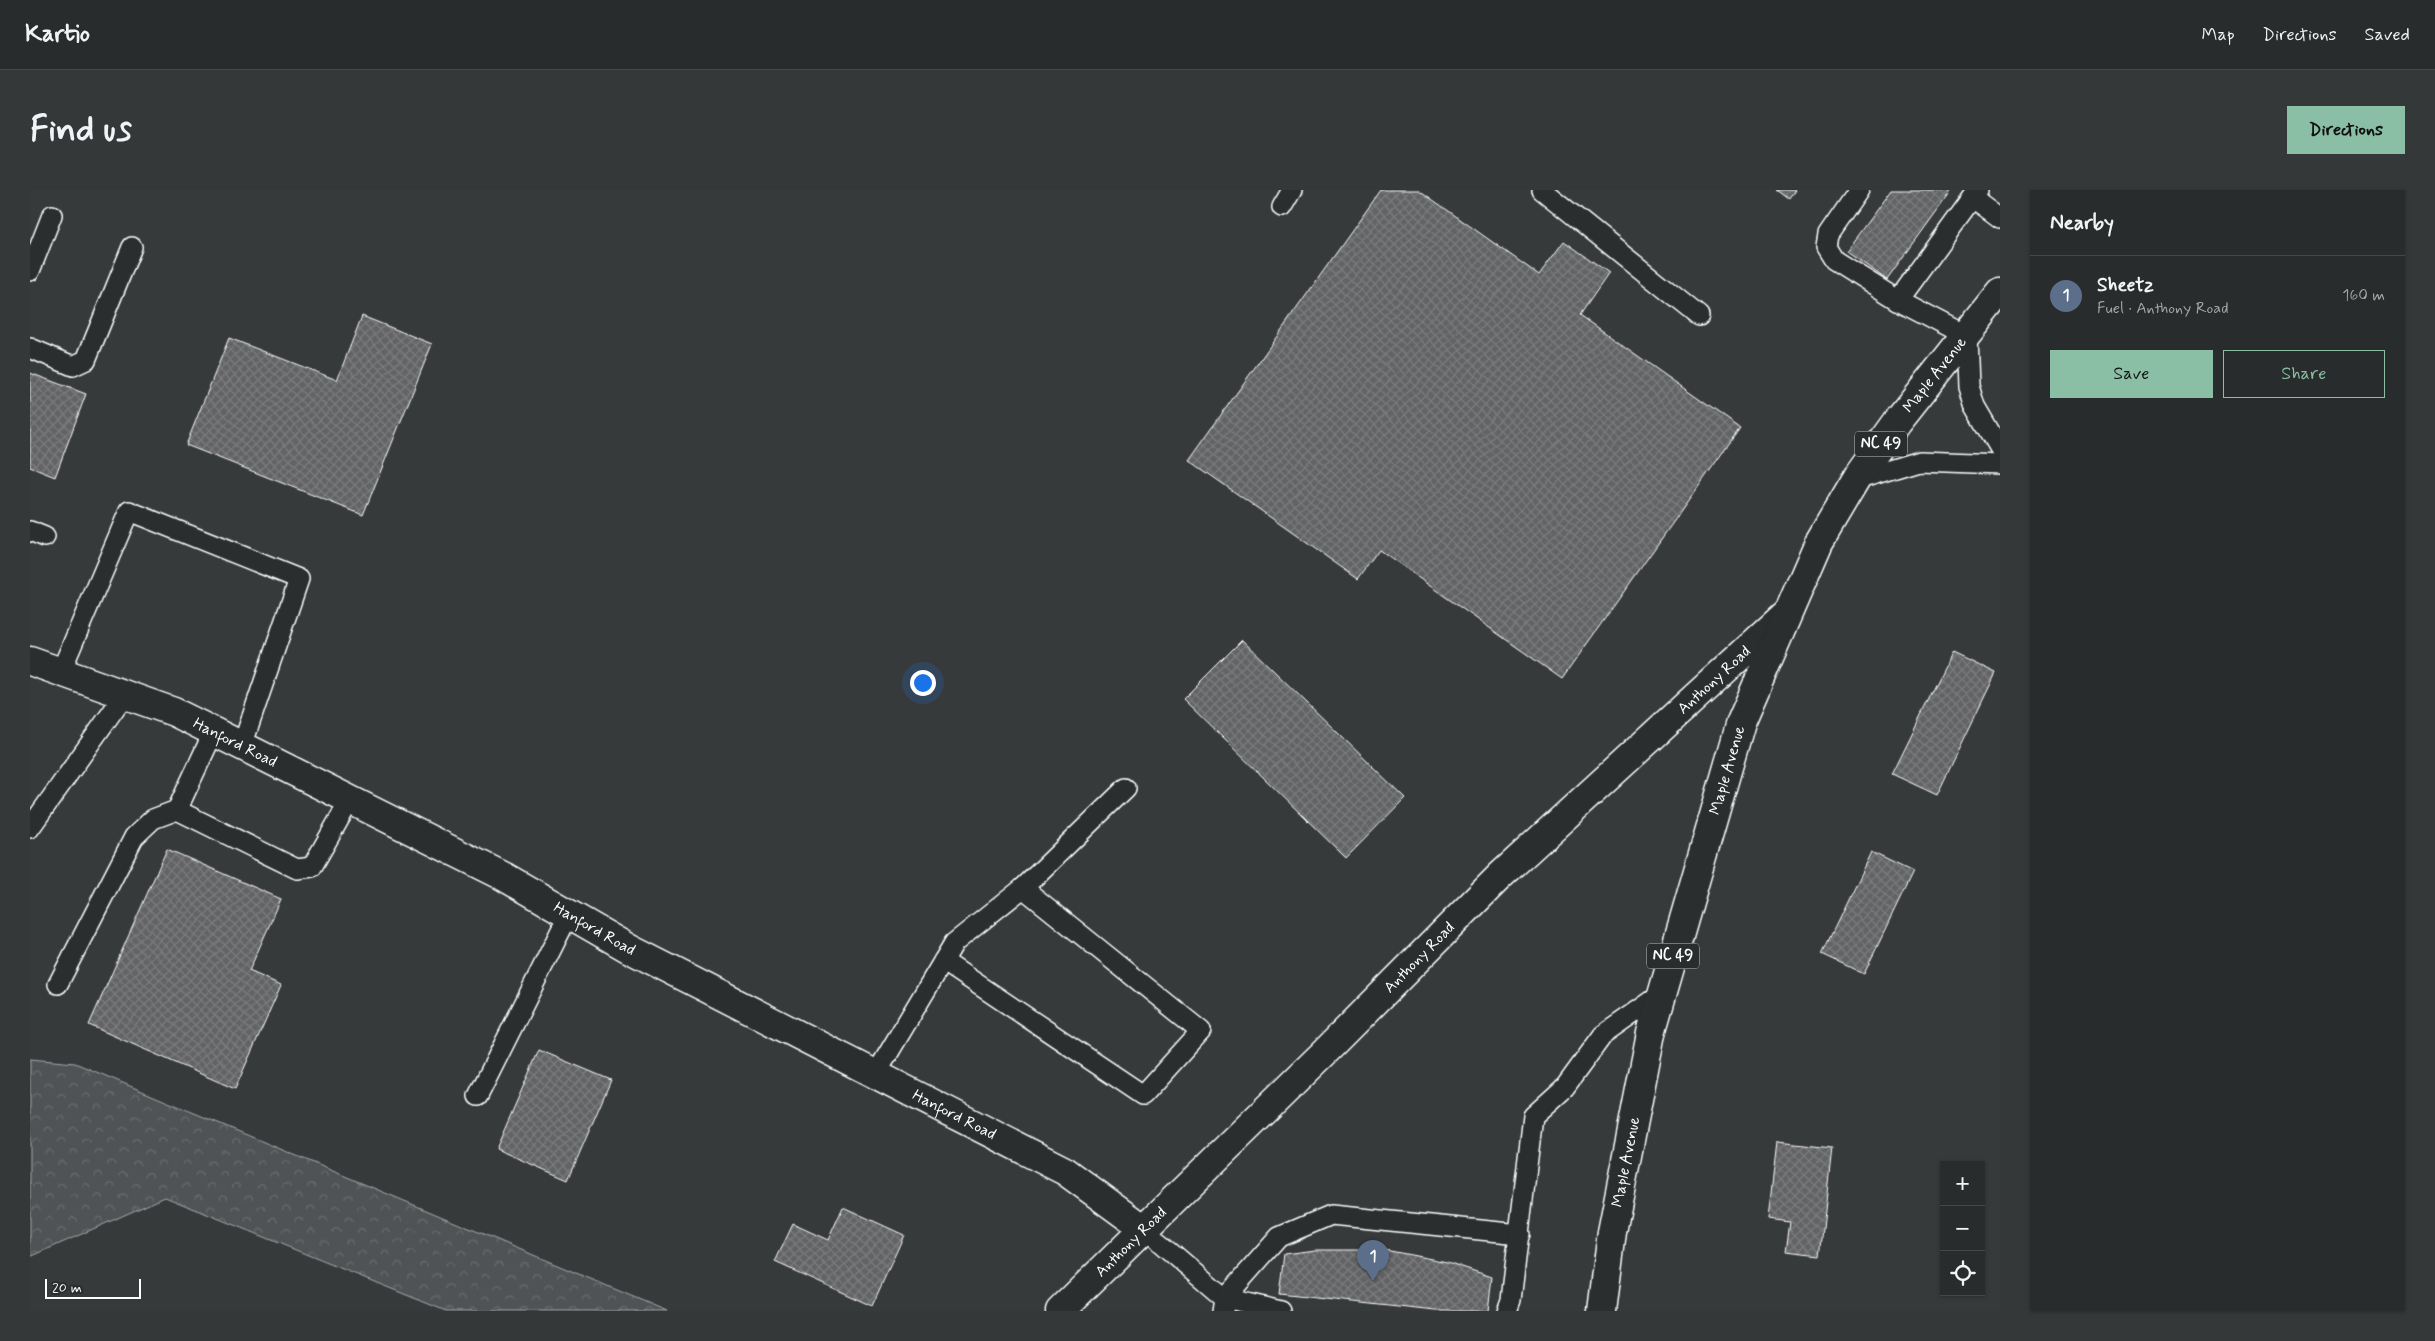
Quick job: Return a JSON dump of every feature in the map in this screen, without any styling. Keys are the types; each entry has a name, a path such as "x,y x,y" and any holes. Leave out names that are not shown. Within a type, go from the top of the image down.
{"street":[{"name":"Maple Avenue","path":"1602,1311 1612,1232 1651,1033 1741,722 1819,542 1856,480 1896,422 1967,336 2000,292"},
{"name":"Anthony Road","path":"1060,1311 1325,1052 1500,876 1788,613"},
{"name":"Hanford Road","path":"30,661 174,712 503,876 628,948 1065,1171 1143,1228"}],"lane":[{"path":"1282,207 1292,190"},
{"path":"1542,190 1699,316"},
{"path":"1859,190 1828,235 1826,247 1834,260 1898,300 1967,336 1969,386 1976,406 2000,449"},
{"path":"1898,300 1976,194 2000,218"},
{"path":"30,271 52,215"},
{"path":"30,348 73,366 86,360 132,247"},
{"path":"1856,480 1919,461 2000,464"},
{"path":"61,671 129,510 299,579 242,746"},
{"path":"30,828 125,694"},
{"path":"58,984 134,836 153,819 177,810 214,731"},
{"path":"876,1074 954,943 1023,888 1126,788"},
{"path":"177,810 297,869 312,867 350,800"},
{"path":"943,961 1143,1095 1201,1032 1023,888"},
{"path":"478,1096 568,914"},
{"path":"1507,1311 1512,1300 1534,1116 1565,1087 1603,1035 1663,993"},
{"path":"1224,1304 1279,1238 1331,1215 1520,1234"},
{"path":"1143,1228 1224,1304 1281,1311"}],"green space":[{"path":"30,1059 75,1063 667,1311 446,1311 165,1197 30,1257"}],"building":[{"path":"1381,190 1419,190 1539,275 1564,241 1609,273 1580,315 1740,428 1562,679 1379,550 1358,579 1189,460"},
{"path":"1777,190 1795,190 1789,199"},
{"path":"1891,190 1952,190 1887,280 1846,251"},
{"path":"362,316 432,344 363,515 186,445 229,338 337,380"},
{"path":"30,373 86,394 55,477 30,467"},
{"path":"1242,640 1405,798 1346,858 1183,699"},
{"path":"1952,652 1996,673 1937,795 1892,774"},
{"path":"167,849 281,899 249,971 281,985 235,1089 89,1025"},
{"path":"1871,852 1913,872 1864,974 1822,954"},
{"path":"539,1050 611,1080 568,1180 496,1149"},
{"path":"1777,1142 1832,1148 1820,1255 1786,1251 1790,1222 1768,1219"},
{"path":"843,1207 904,1235 872,1306 775,1262 793,1224 828,1240"},
{"path":"1315,1250 1385,1250 1447,1262 1492,1277 1488,1311 1436,1311 1279,1294 1284,1254"}],"place":[{"name":"Sheetz","path":"1373,1281"}]}
